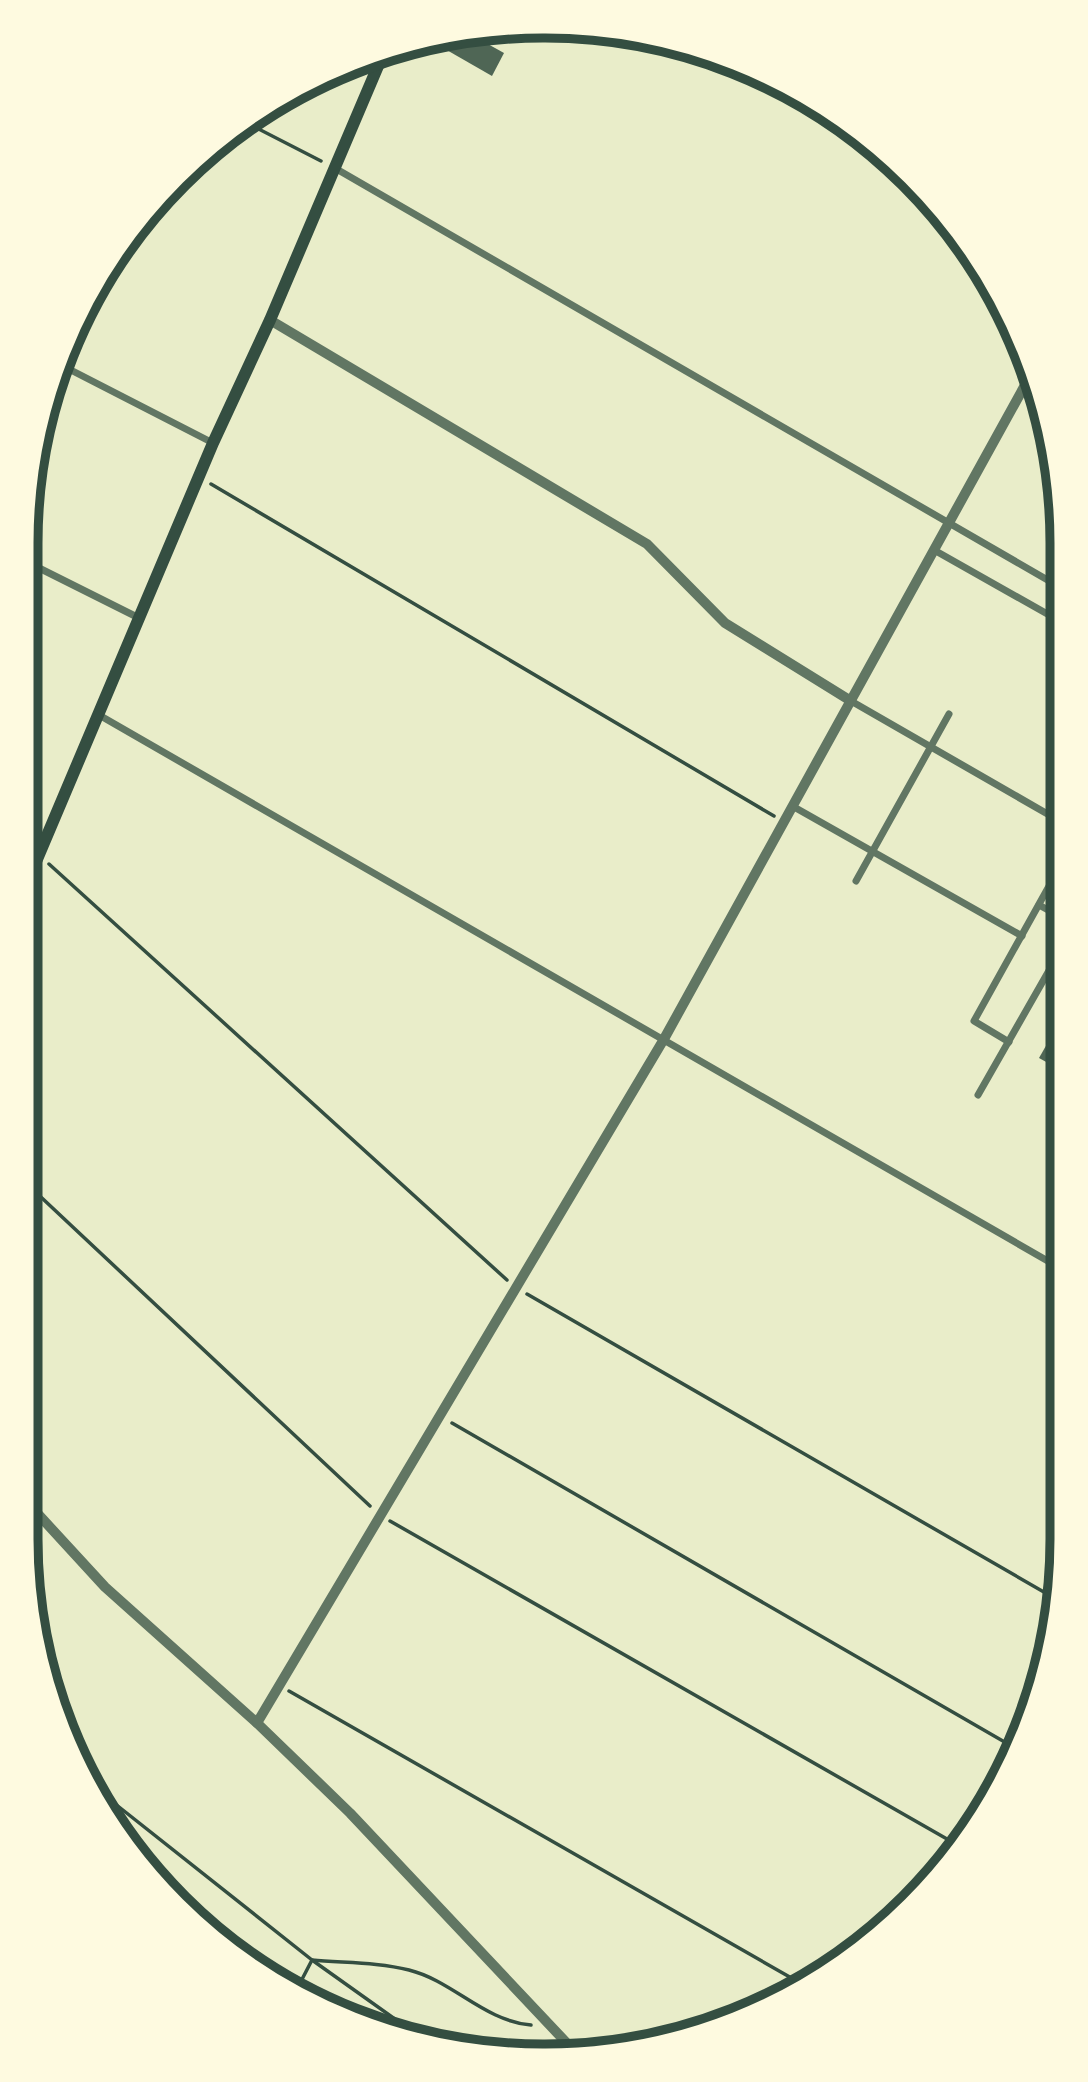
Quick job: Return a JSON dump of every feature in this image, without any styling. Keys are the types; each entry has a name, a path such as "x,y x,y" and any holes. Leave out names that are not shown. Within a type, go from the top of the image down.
{"main road":[{"path":"39,855 213,443 270,320 332,167 377,67"}],"street":[{"path":"332,167 1050,581"},
{"path":"270,320 647,544 725,623 851,701 1050,815"},
{"path":"70,370 213,443"},
{"path":"257,1723 664,1039 1025,387"},
{"path":"934,550 1050,615"},
{"path":"38,568 139,618"},
{"path":"856,881 949,714"},
{"path":"99,715 1050,1262"},
{"path":"794,807 1022,936"},
{"path":"1009,1042 974,1021 1050,885"},
{"path":"1039,905 1050,911"},
{"path":"978,1095 1050,969"},
{"path":"38,1514 105,1587 257,1723 350,1813 567,2043"}],"path":[{"path":"257,128 332,167"},
{"path":"200,477 785,822"},
{"path":"39,855 515,1288 1046,1593"},
{"path":"38,1194 381,1516 949,1840"},
{"path":"441,1416 1006,1742"},
{"path":"281,1686 792,1978"},
{"path":"114,1803 312,1960 399,2022"},
{"path":"312,1960 409,1970 447,1987 477,2008 523,2024 553,2027"},
{"path":"301,1981 312,1960"}],"building":[{"path":"485,42 504,53 492,76 444,48"},
{"path":"1050,1039 1050,1064 1039,1058"}]}
